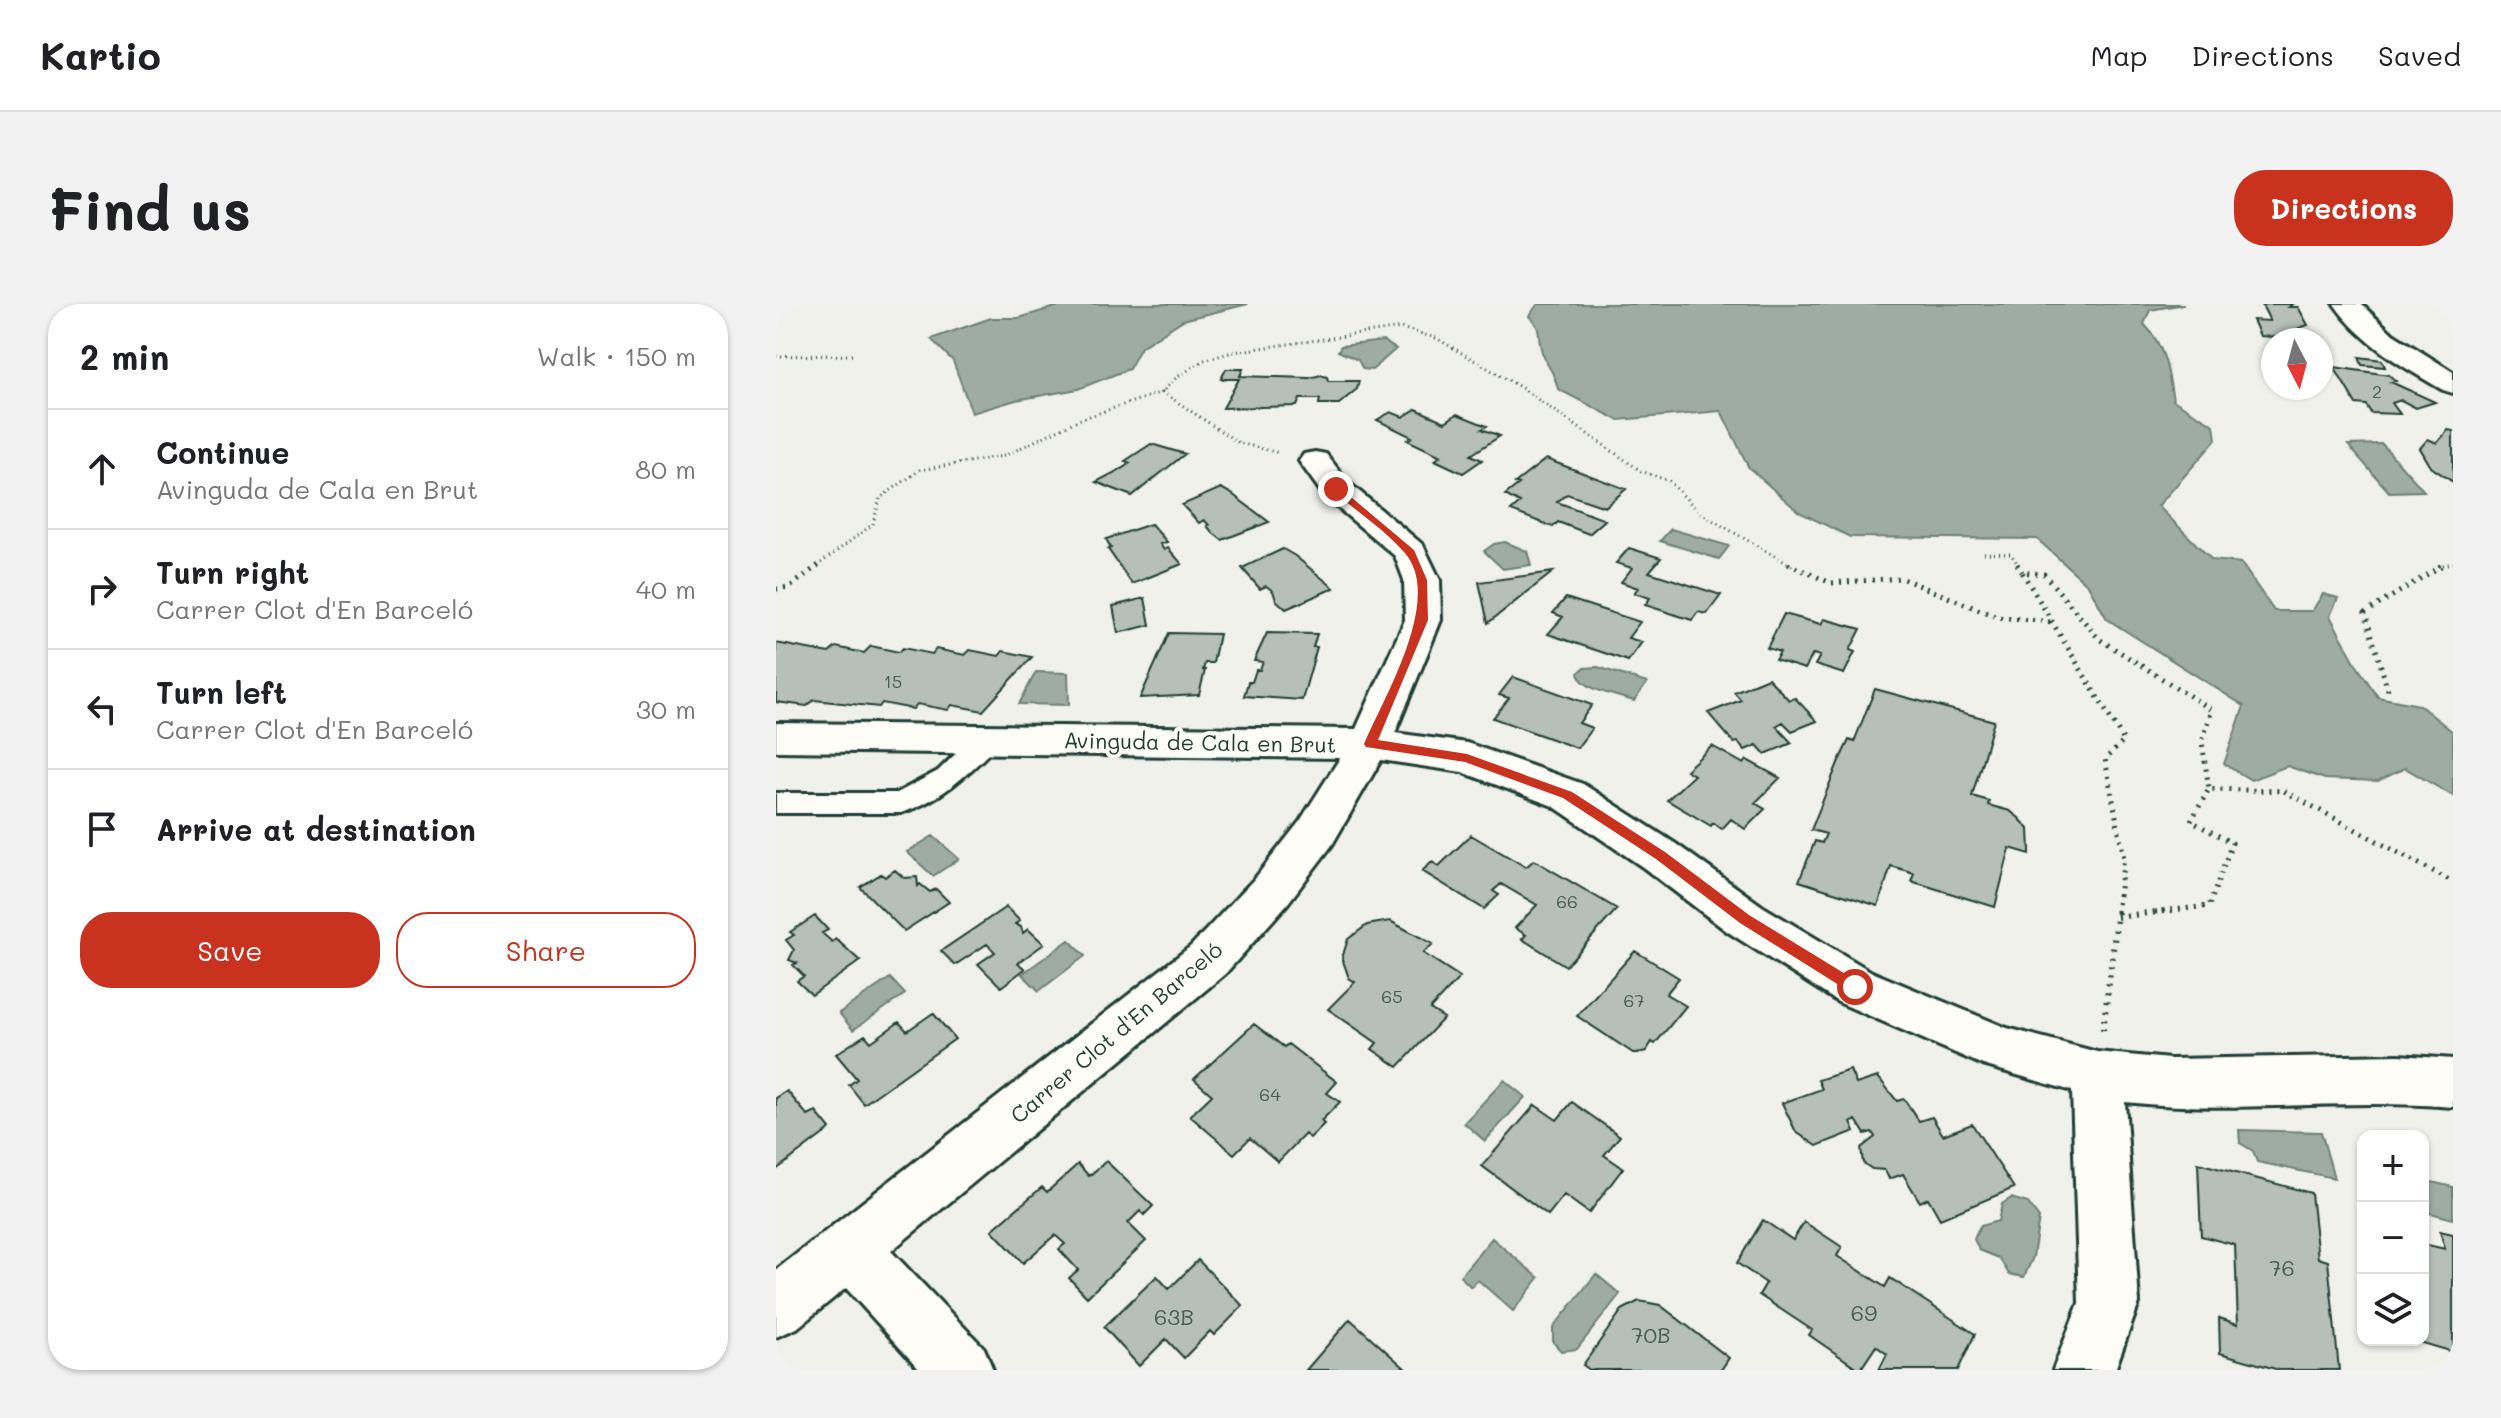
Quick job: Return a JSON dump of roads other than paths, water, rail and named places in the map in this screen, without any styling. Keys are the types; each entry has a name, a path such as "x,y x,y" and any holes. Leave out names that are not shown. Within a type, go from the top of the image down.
{"street":[{"path":"2347,304 2395,351 2453,384"},
{"name":"Carrer Clot d'En Barceló","path":"776,1307 1208,960 1272,890 1316,833 1370,744 1423,620 1422,580 1411,552 1336,489 1315,461"},
{"name":"Avinguda de Cala en Brut","path":"776,737 1370,744 1467,758 1568,795 1660,856 1745,919 1855,987 2001,1049 2097,1075 2170,1083 2367,1079 2453,1083"},
{"path":"2084,1370 2109,1303 2097,1075"},
{"path":"850,1250 962,1370"}],"lane":[{"path":"776,803 901,803 947,778 987,739"}]}
